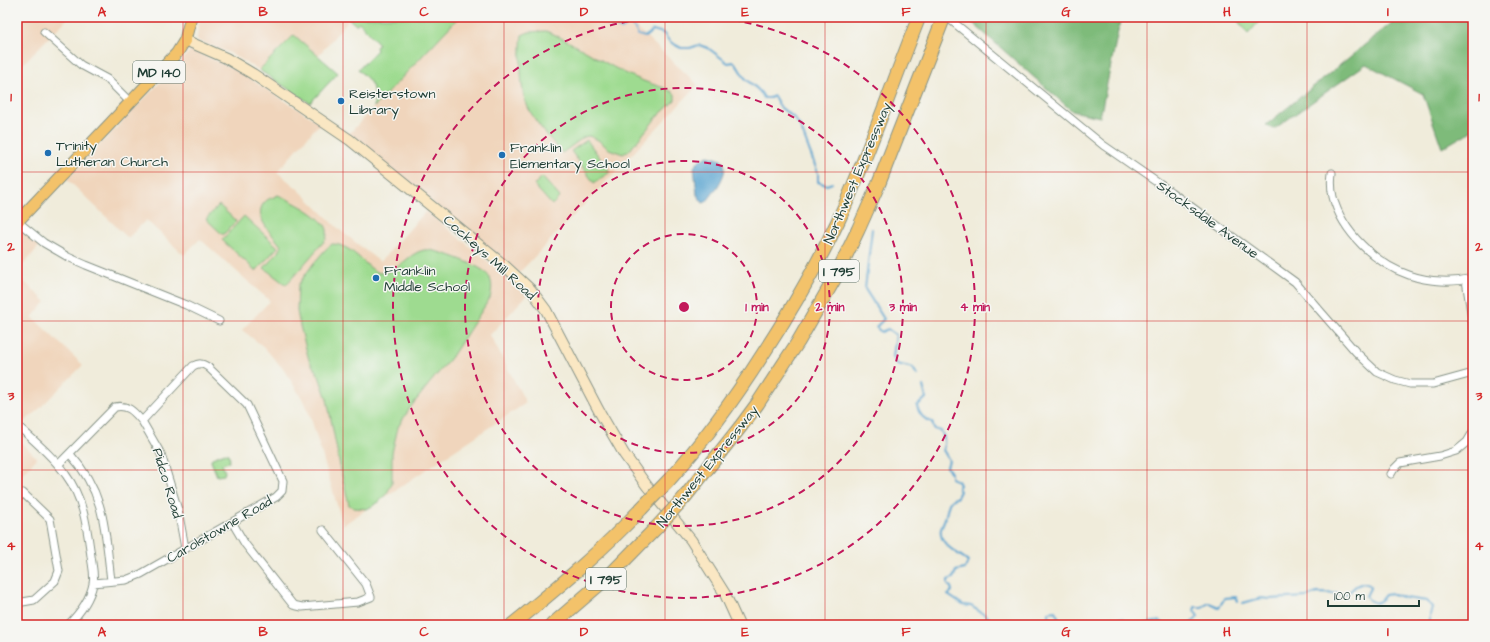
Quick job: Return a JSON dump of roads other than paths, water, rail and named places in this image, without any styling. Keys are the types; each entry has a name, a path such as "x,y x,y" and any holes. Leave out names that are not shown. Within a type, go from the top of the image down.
{"highway":[{"name":"Northwest Expressway","path":"512,625 594,557 618,534 686,462 740,390 779,330 814,268 838,220 881,120 919,17"},
{"name":"Northwest Expressway","path":"552,625 610,575 684,498 741,426 798,342 835,278 858,230 879,183 946,17"}],"main road":[{"name":"MD 140","path":"17,221 177,53 185,40 191,17"}],"street":[{"name":"Stocksdale Avenue","path":"946,17 1103,145 1171,192 1295,282 1356,352 1377,372 1395,380 1410,384 1433,384 1473,373"},
{"path":"44,32 81,65 107,79 130,102"},
{"name":"Cockeys Mill Road","path":"185,40 226,58 350,140 505,266 531,290 546,310 599,411 623,453 691,540 725,594 739,625"},
{"path":"1332,173 1331,186 1333,198 1342,217 1352,234 1380,261 1399,271 1418,278 1432,280 1469,279 1473,326"},
{"path":"17,221 44,243 68,257 186,305 219,321"},
{"name":"Carolstowne Road","path":"94,583 134,577 276,497 282,491 283,482 244,401 208,367 202,364 193,366 142,420"},
{"path":"58,465 116,407 128,407 142,420"},
{"name":"Pidco Road","path":"142,420 162,454 178,510 185,548"},
{"path":"17,425 58,465 67,476 83,509 94,583 85,604 68,625"},
{"path":"1391,474 1394,468 1400,463 1440,456 1456,451 1467,442 1473,432"},
{"path":"70,454 87,475 100,503 112,581"},
{"path":"17,499 23,492 50,519 59,571 55,581 34,600 17,603"},
{"path":"232,522 246,544 293,605 302,607 358,602 371,597 366,584 322,530"}],"water":[{"path":"708,156 721,160 725,169 717,188 706,202 703,203 697,195 694,167 700,160"}],"waterway":[{"path":"585,17 622,29 629,24 635,29 638,35 645,37 653,30 663,33 670,42 681,48 690,48 699,45 708,48 728,63 734,62 746,79 759,90 764,98 774,96 780,107 793,117 800,126 818,173 818,182 827,185 832,183"},
{"path":"872,229 865,289 884,319 876,327 881,332 888,329 896,335 893,357 897,364 913,368 917,375"},
{"path":"923,386 926,398 917,406 918,409 924,418 932,422 934,429 941,431 944,440 943,450 949,460 947,467 951,473 951,478 958,481 960,485 958,488 960,491 957,497 951,500 949,504 946,517 941,527 941,535 943,540 950,548 968,561 965,569 956,571 953,578 948,580 948,585 951,587 952,591 948,595 963,605 971,606 988,617 990,621 989,625"},
{"path":"1243,603 1261,598 1307,597 1317,593 1342,594 1348,593 1356,586 1363,583 1369,585 1370,588 1366,596 1369,600 1376,603 1385,595 1393,594 1405,598 1427,601 1432,607 1430,625"},
{"path":"1186,625 1195,620 1198,616 1194,611 1195,607 1202,607 1209,603 1219,607 1225,598 1236,597 1238,601"},
{"path":"1049,625 1053,620 1049,616 1049,612 1055,611 1059,619 1058,625"},
{"path":"1104,625 1116,619 1122,618 1126,625"},
{"path":"1138,625 1159,621 1165,625"}],"place":[{"name":"Reisterstown Library","path":"341,101"},
{"name":"Trinity Lutheran Church","path":"48,153"},
{"name":"Franklin Elementary School","path":"502,155"},
{"name":"Franklin Middle School","path":"376,278"}]}
